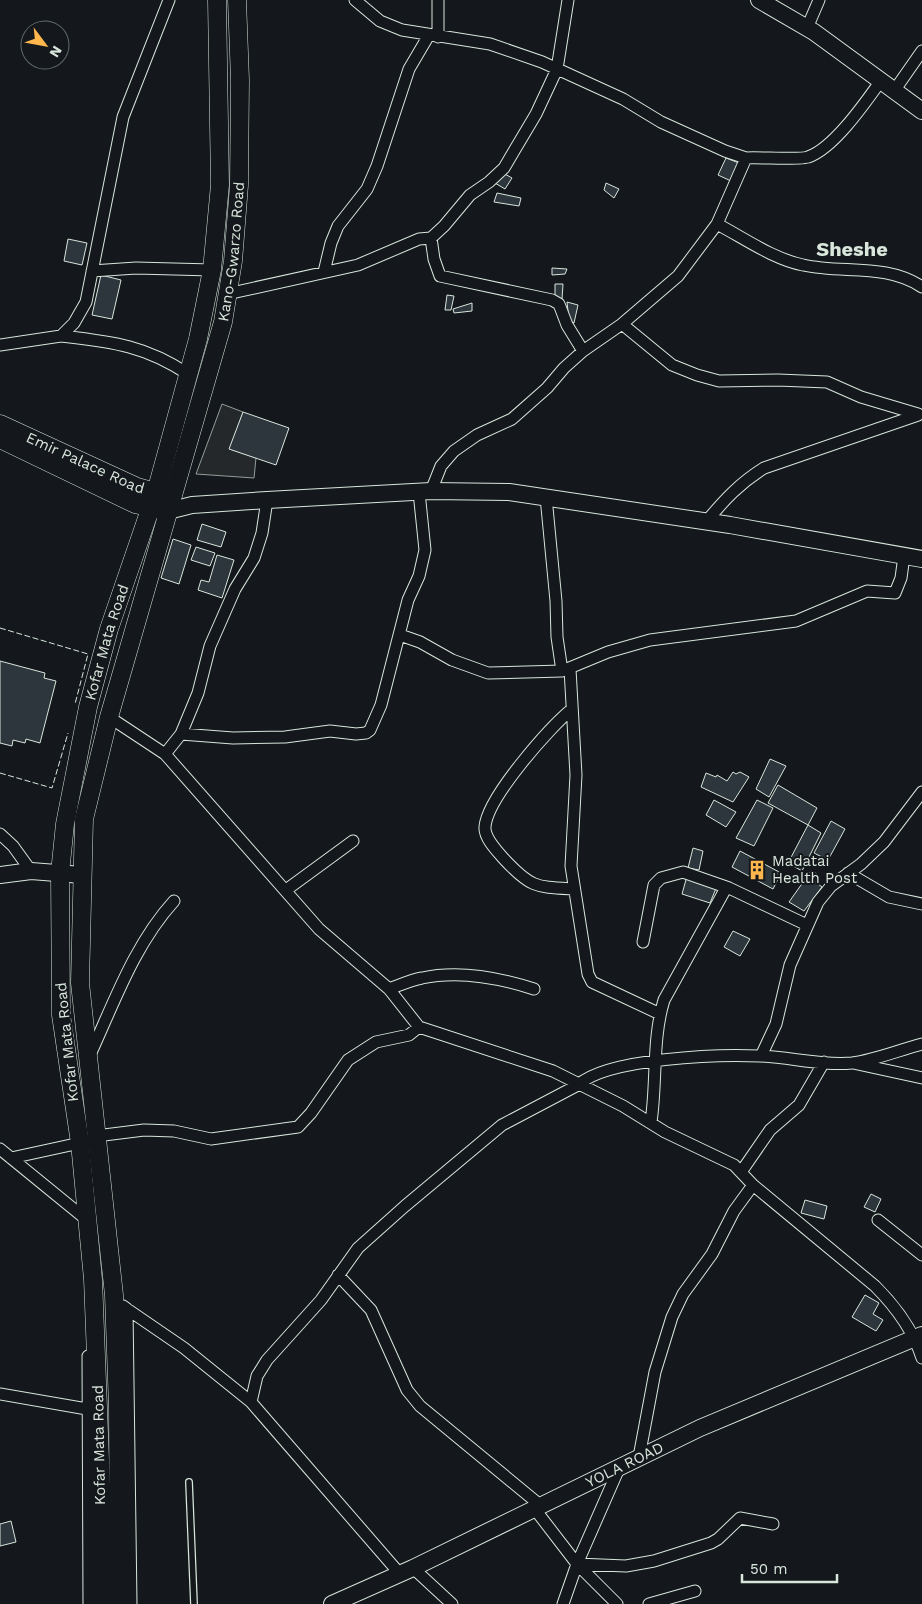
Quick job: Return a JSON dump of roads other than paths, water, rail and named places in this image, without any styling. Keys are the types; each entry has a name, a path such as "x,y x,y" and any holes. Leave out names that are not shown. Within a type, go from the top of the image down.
{"main road":[{"name":"Kano-Gwarzo Road","path":"165,500 188,374 212,270 220,185 217,0"},
{"name":"Kano-Gwarzo Road","path":"165,500 206,384 233,261 239,185 240,80 237,0"},
{"name":"Emir Palace Road","path":"0,424 165,500"},
{"name":"Emir Palace Road","path":"0,439 135,504 150,509"},
{"name":"Kofar Mata Road","path":"101,1604 97,1353 80,1143 61,1015 60,873 65,824 88,707 109,629 150,509 165,500"},
{"name":"Kofar Mata Road","path":"119,1604 116,1354 120,1304 96,1136 80,983 84,819 165,500"}],"street":[{"path":"61,336 74,323 86,302 124,117 169,0"},
{"path":"355,0 380,21 402,30 490,44 542,62 623,99 661,122 725,151 746,158 808,158 838,136 880,82"},
{"path":"324,272 331,242 338,226 367,189 409,69 433,36 438,0"},
{"path":"227,294 358,265 419,239 431,238 444,226 470,194 489,182 504,168 536,114 556,69 568,0"},
{"path":"760,0 807,28 922,111"},
{"path":"807,28 818,0"},
{"path":"894,91 922,51"},
{"path":"181,734 233,738 285,737 330,731 356,734 366,733 370,730 381,705 408,600 419,576 425,550 425,491 454,451 476,434 512,419 583,351 622,324 678,276 717,224 746,158"},
{"path":"717,224 780,257 802,265 892,273 922,287"},
{"path":"431,238 434,259 440,276 552,300 559,304 567,326 583,351"},
{"path":"92,271 136,268 212,270"},
{"path":"622,324 672,365 705,377 720,381 778,380 827,382 861,397 920,414"},
{"path":"0,345 61,336 124,344 164,358 188,374"},
{"path":"706,522 727,496 744,480 764,468 920,414"},
{"path":"165,500 192,505 425,491 509,492 706,522 922,560"},
{"path":"546,497 556,601 557,637 566,670 572,709 576,775 571,866 590,979 592,982 660,1014"},
{"path":"165,754 181,734 198,693 210,646 235,589 254,558 262,534 267,500"},
{"path":"400,635 420,642 452,660 488,673 566,670 608,652 650,640 796,621 868,591 895,593 901,578 904,556"},
{"path":"572,709 551,727 498,797 487,818 484,829 494,848 521,878 540,887 574,889"},
{"path":"109,718 165,754 319,929 389,989 420,1027 553,1071 651,1122 665,1132 734,1165 753,1184 875,1286 892,1303 919,1337 922,1358"},
{"path":"761,1056 776,1024 790,965 818,902 831,886 861,864 884,842 922,792"},
{"path":"0,834 13,846 31,871"},
{"path":"286,890 353,841"},
{"path":"0,875 31,871 82,875"},
{"path":"643,942 654,885 661,878 683,872 726,888 807,925"},
{"path":"848,873 889,897 922,904"},
{"path":"651,1122 660,1014 664,1000 726,888"},
{"path":"88,1058 142,942 174,900"},
{"path":"389,989 423,978 449,976 483,977 534,989"},
{"path":"96,1136 144,1130 174,1131 211,1139 298,1127 311,1113 348,1060 376,1042 408,1035 420,1027"},
{"path":"852,1063 922,1044"},
{"path":"251,1402 257,1376 267,1360 320,1300 358,1248 502,1126 578,1084 587,1076 622,1067 657,1062 716,1056 761,1056 852,1063 922,1078"},
{"path":"741,1172 770,1130 799,1105 824,1062"},
{"path":"11,1158 80,1143"},
{"path":"0,1149 87,1220"},
{"path":"639,1457 655,1372 672,1317 683,1294 712,1254 734,1211 753,1184"},
{"path":"878,1220 922,1255"},
{"path":"338,1275 371,1310 407,1390 420,1406 537,1507 577,1564 617,1604"},
{"path":"120,1304 184,1348 251,1402 406,1571 452,1604"},
{"path":"120,1304 131,1604"},
{"path":"89,1604 88,1352 95,1320"},
{"name":"YOLA ROAD","path":"332,1604 406,1571 728,1415 919,1337"},
{"path":"0,1394 87,1410"},
{"path":"563,1604 577,1564 620,1466"},
{"path":"577,1564 626,1566 654,1561 718,1539 740,1518 773,1524"},
{"path":"649,1604 695,1591"}],"lane":[{"path":"189,1482 194,1604"}],"place":[{"name":"Madatai Health Post","path":"757,870"}],"district":[{"name":"Sheshe","path":"852,249"}]}
